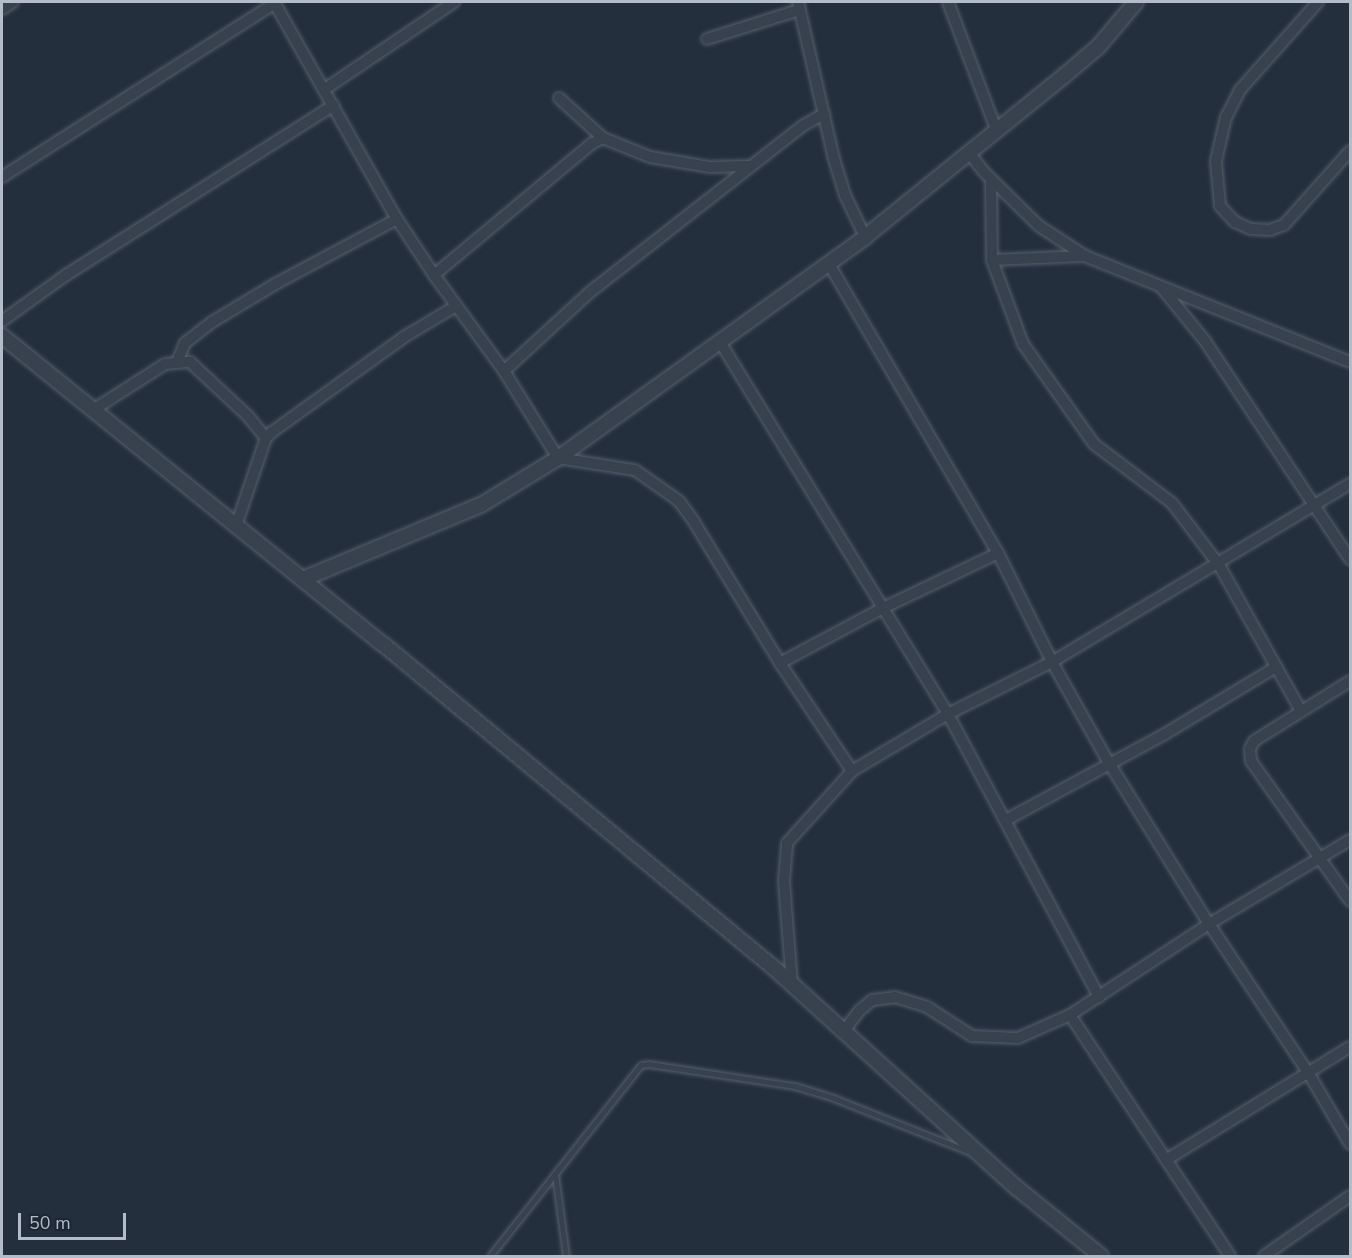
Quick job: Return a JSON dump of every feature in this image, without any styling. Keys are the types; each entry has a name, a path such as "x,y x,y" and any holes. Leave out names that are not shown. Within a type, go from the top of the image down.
{"street":[{"path":"2,9 13,2"},
{"path":"2,177 274,2 398,219 434,275 504,371 558,458 635,470 679,501 780,663 852,771"},
{"path":"325,89 454,2"},
{"path":"948,2 997,132"},
{"path":"303,579 481,505 558,458 865,237 997,132 1098,47 1136,2"},
{"path":"1318,2 1240,90 1226,117 1216,161 1220,206 1235,222 1251,229 1270,230 1284,225 1350,151"},
{"path":"707,39 798,6 845,195 865,237"},
{"path":"559,98 603,138 650,157 710,167 750,166"},
{"path":"2,321 66,275 334,105"},
{"path":"504,371 590,292 804,125 825,114"},
{"path":"434,275 591,144 603,138"},
{"path":"970,154 991,179 1039,226 1085,256 1350,362"},
{"path":"991,179 992,260 1023,344 1094,444 1172,503 1219,565 1300,711"},
{"path":"178,360 185,343 212,322 277,283 398,219"},
{"path":"992,260 1085,256"},
{"path":"829,264 998,553 1052,662 1109,763 1209,924 1309,1074 1350,1144"},
{"path":"1162,288 1205,342 1350,559"},
{"path":"236,526 266,438 404,337 456,306"},
{"path":"2,336 303,579 792,985 982,1157 1101,1257"},
{"path":"720,342 885,607 948,714 1099,997"},
{"path":"93,410 165,364 178,360 190,362 200,368 266,438"},
{"path":"792,985 784,880 787,843 852,771 948,714 1052,662 1219,565 1350,484"},
{"path":"780,663 885,607 998,553"},
{"path":"1006,820 1165,734 1276,667"},
{"path":"1350,681 1254,741 1250,749 1251,760 1322,856 1350,901"},
{"path":"844,1031 859,1011 872,1000 883,997 912,1000 972,1036 1018,1038 1070,1015 1209,924 1350,840"},
{"path":"1070,1015 1230,1257"},
{"path":"1166,1160 1350,1047"},
{"path":"1264,1257 1350,1196"}],"lane":[{"path":"490,1257 636,1069 648,1064 795,1086 831,1097 982,1157"},
{"path":"555,1174 566,1257"}]}
